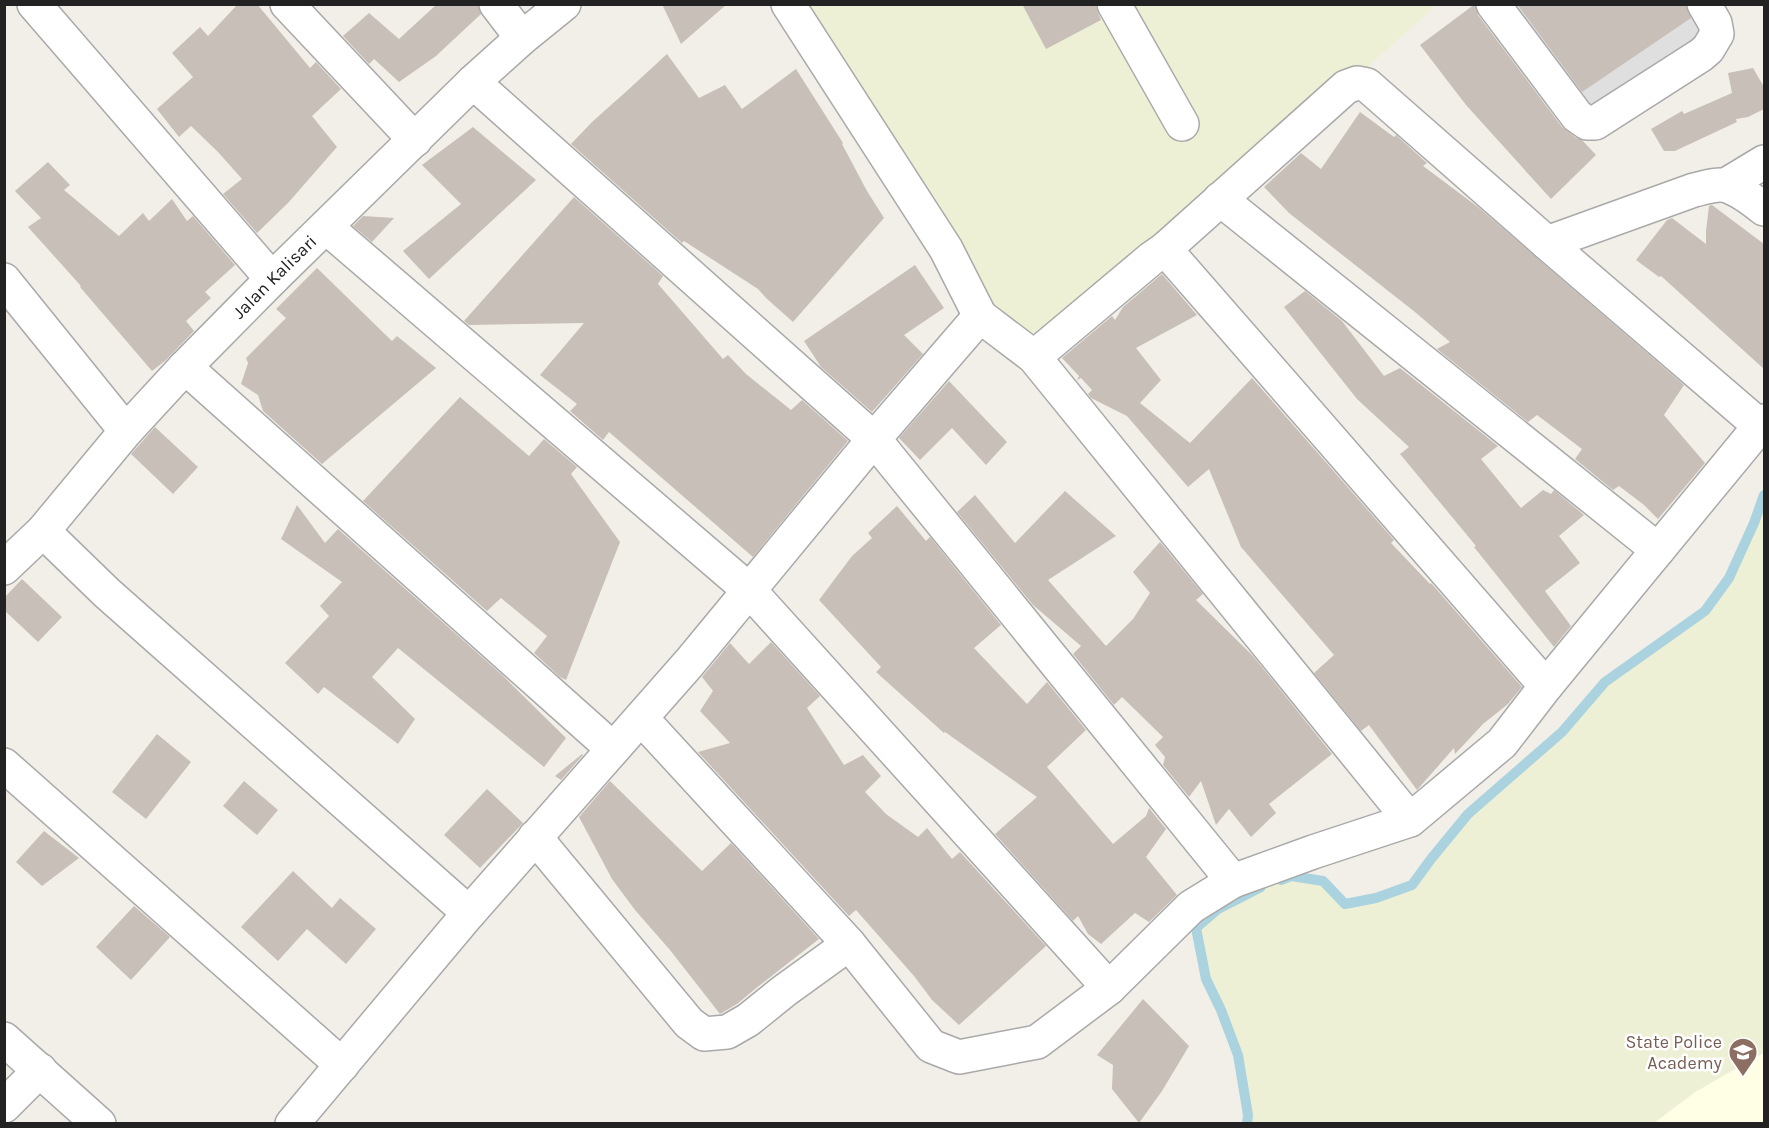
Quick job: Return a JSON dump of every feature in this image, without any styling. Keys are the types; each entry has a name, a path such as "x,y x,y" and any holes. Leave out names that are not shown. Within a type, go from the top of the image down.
{"street":[{"path":"34,4 272,279"},
{"path":"287,4 415,140"},
{"path":"496,4 522,38"},
{"name":"Jalan Kalisari","path":"4,568 42,531 126,431 185,367 272,279 473,82 564,4"},
{"path":"788,4 946,249 980,316 1034,357 1410,820"},
{"path":"1114,4 1182,124"},
{"path":"1493,4 1577,116 1587,123 1595,123 1708,49 1718,34 1715,22 1704,4"},
{"path":"473,82 874,439 1233,882"},
{"path":"641,718 849,944 931,1046 959,1057 1037,1042 1109,988 1191,907 1233,882 1313,852 1410,820 1503,743 1546,686 1762,423 1547,243 1367,85 1357,83 1346,87 1165,249 1034,357"},
{"path":"1547,243 1694,190 1726,185 1764,162"},
{"path":"1726,185 1764,209"},
{"path":"1220,199 1658,550"},
{"path":"326,228 749,590 1109,988"},
{"path":"1165,249 1546,686"},
{"path":"4,280 126,431"},
{"path":"292,1124 469,913 641,718 980,316"},
{"path":"185,367 613,749"},
{"path":"42,531 116,600 469,913"},
{"path":"4,765 342,1065"},
{"path":"535,837 689,1023 704,1034 727,1032 748,1020 849,944"},
{"path":"4,1039 99,1124"},
{"path":"4,1106 40,1070"}],"shaded area":[{"path":"788,5 1437,5 1034,357 980,316"},
{"path":"1493,5 1704,5 1715,23 1595,123"},
{"path":"1764,495 1764,1052 1695,1092 1653,1123 1246,1123 1248,1115 1238,1055 1206,979 1196,928 1218,909 1253,890 1291,876 1323,881 1345,904 1376,898 1412,885 1468,814 1562,732 1605,682 1705,611 1729,578"},
{"name":"State Police Academy","path":"1764,1053 1764,1123 1653,1124 1695,1092"}],"building":[{"path":"238,4 257,4 310,68 316,62 341,89 312,116 337,147 288,203 257,233 223,194 242,179 191,126 179,137 157,109 193,77 172,53 200,27 208,36"},
{"path":"437,4 478,4 481,14 436,56 399,82 374,59 369,64 343,36 369,13 399,39"},
{"path":"662,4 727,4 681,44"},
{"path":"1022,4 1095,4 1101,20 1046,49"},
{"path":"1475,4 1478,15 1562,127 1582,140 1596,155 1551,199 1466,105 1420,45"},
{"path":"1517,4 1685,4 1691,18 1582,92"},
{"path":"667,54 699,98 725,85 742,109 796,69 843,143 867,191 884,218 793,322 758,289 684,241 682,243 571,144"},
{"path":"1753,68 1764,87 1764,109 1748,117 1736,119 1737,122 1675,151 1664,151 1651,129 1682,111 1684,114 1732,93 1728,73"},
{"path":"1360,112 1394,137 1396,135 1427,163 1423,166 1478,207 1684,385 1664,415 1705,463 1658,519 1619,486 1613,490 1575,459 1582,449 1537,415 1528,422 1437,349 1450,342 1289,213 1264,187 1301,153 1321,169"},
{"path":"473,127 536,180 429,279 403,251 461,204 422,165"},
{"path":"48,162 70,185 64,190 119,236 143,213 149,221 172,199 187,221 193,216 235,265 205,292 211,298 186,321 194,331 152,371 28,227 41,218 15,191"},
{"path":"574,197 663,276 658,284 723,359 728,355 746,374 791,410 802,400 848,441 753,557 609,432 603,440 570,411 577,404 540,375 584,323 469,325 464,321"},
{"path":"1712,205 1764,244 1764,369 1661,276 1659,277 1636,260 1667,220 1672,218 1706,244 1709,206"},
{"path":"363,216 394,218 372,242 353,226"},
{"path":"915,265 944,308 904,335 923,354 872,412 821,367 804,341"},
{"path":"317,268 392,341 397,336 436,368 322,464 263,411 258,395 241,384 248,363 246,358 286,318 276,309"},
{"path":"1162,274 1197,315 1136,348 1161,380 1140,403 1190,443 1252,378 1394,540 1391,543 1431,583 1522,687 1508,704 1483,724 1455,754 1454,748 1417,790 1369,725 1361,731 1314,673 1334,655 1241,547 1209,469 1188,487 1127,416 1091,398 1088,394 1092,390 1081,378 1077,380 1079,376 1062,358 1112,316 1115,320 1123,307"},
{"path":"1305,291 1342,321 1384,376 1400,368 1498,446 1481,459 1521,508 1543,490 1551,494 1554,490 1584,515 1559,536 1580,563 1545,591 1571,626 1554,647 1474,547 1476,546 1400,454 1409,447 1357,399 1284,307"},
{"path":"949,381 1007,442 986,465 952,428 920,460 899,438"},
{"path":"460,397 529,456 544,439 577,467 571,474 620,542 566,680 534,653 547,636 501,598 487,611 363,501"},
{"path":"155,427 198,467 173,494 131,454"},
{"path":"1065,491 1116,536 1048,580 1106,646 1133,619 1150,593 1133,572 1160,542 1203,594 1196,600 1253,656 1332,754 1269,804 1276,813 1251,837 1229,809 1216,825 1201,781 1189,797 1163,765 1165,757 1155,745 1163,737 1122,697 1114,705 1073,654 1081,646 1033,605 957,512 975,495 1015,543"},
{"path":"297,505 325,543 338,529 501,674 566,738 544,767 398,648 372,677 415,719 398,744 324,687 318,694 285,663 329,616 320,606 342,582 281,539"},
{"path":"897,506 926,541 930,537 1001,625 974,648 1027,704 1047,682 1086,730 1047,767 1113,844 1146,816 1149,808 1166,829 1146,857 1177,895 1149,922 1135,913 1101,944 1088,934 1078,916 1073,921 995,834 1037,797 944,733 876,672 881,667 819,600 852,556 872,538 868,533"},
{"path":"22,579 62,617 38,642 4,610 4,598"},
{"path":"771,642 820,696 807,708 844,765 863,755 881,776 865,792 886,814 918,837 927,828 952,859 960,852 1046,946 959,1025 932,1000 856,910 849,916 698,752 730,743 700,711 713,691 702,677 730,643 749,664"},
{"path":"157,734 191,762 146,819 112,792"},
{"path":"582,754 561,780 555,776"},
{"path":"244,781 278,810 257,835 223,806"},
{"path":"610,781 702,871 731,843 819,939 737,1004 720,1014 612,879 579,817"},
{"path":"487,789 523,823 480,868 444,835"},
{"path":"44,831 79,858 42,886 16,862"},
{"path":"293,871 332,908 340,898 376,929 346,964 307,929 278,961 241,927"},
{"path":"134,906 170,937 131,980 96,947"},
{"path":"1143,999 1189,1046 1162,1091 1139,1123 1112,1089 1113,1065 1097,1055"}],"waterway":[{"path":"1281,880 1291,876 1323,881 1345,904 1376,898 1412,885 1468,814 1562,732 1605,682 1705,611 1729,578 1764,495"},
{"path":"1247,1124 1248,1115 1238,1055 1206,979 1196,928 1218,909 1261,887"}],"place":[{"name":"State Police Academy","path":"1743,1078"}]}
